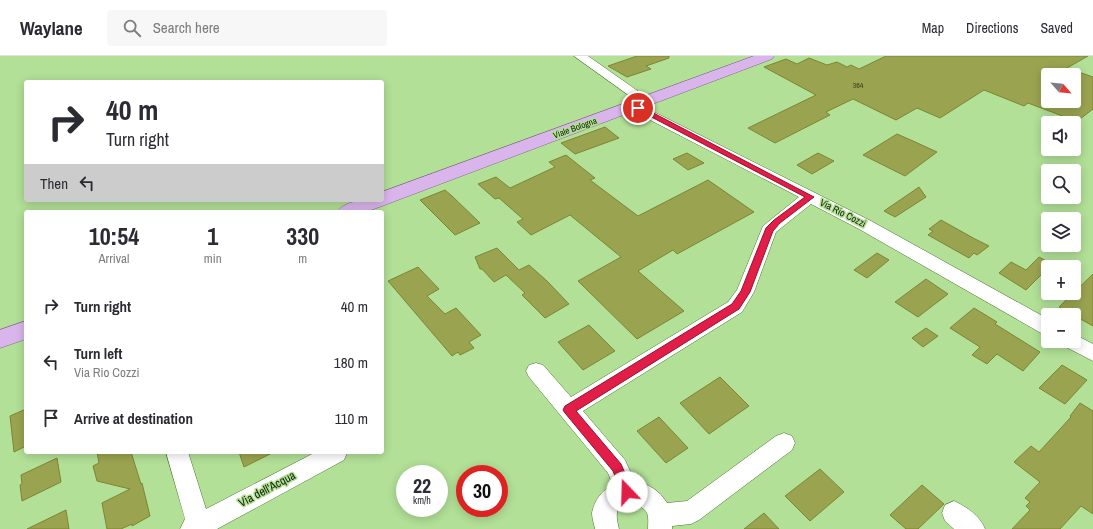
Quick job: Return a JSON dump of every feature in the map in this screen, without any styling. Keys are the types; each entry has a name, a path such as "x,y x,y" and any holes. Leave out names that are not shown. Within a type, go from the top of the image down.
{"main road":[{"name":"Viale Bologna","path":"384,199 768,56"},
{"name":"Viale Bologna","path":"353,210 375,202"},
{"path":"0,340 24,331"}],"street":[{"name":"Via Rio Cozzi","path":"580,56 640,103 810,197 865,225 1041,324"},
{"path":"569,410 735,307 745,292 769,230 777,222 810,197"},
{"path":"1081,346 1093,353"},
{"path":"536,371 617,467 627,492"},
{"path":"607,529 604,522 604,513 611,498 618,494 634,492 648,497 653,502 660,522 691,512 784,444"},
{"name":"Via dell'Acqua","path":"178,454 196,527 334,454"},
{"path":"954,513 973,529"}],"building":[{"path":"637,56 669,56 669,58 646,66 651,69 627,77 608,66"},
{"path":"886,56 1088,56 1067,68 1041,68 1041,108 1028,103 1024,106 984,90 940,118 917,108 896,120 853,99 826,112 830,115 775,143 748,128 816,95 764,67 786,59 797,64 809,58 827,65 837,62 847,67 851,65 859,69"},
{"path":"1081,73 1093,77 1093,109 1081,118 1081,116 1062,116 1041,108 1081,108"},
{"path":"605,127 619,138 575,154 561,143"},
{"path":"897,134 937,152 905,176 863,155"},
{"path":"687,153 704,163 688,170 673,159"},
{"path":"818,153 834,161 812,174 797,165"},
{"path":"566,155 595,178 590,180 638,216 708,180 754,212 677,254 673,250 638,271 684,311 637,339 578,281 621,257 570,215 531,235 517,222 523,219 499,198 495,199 478,184 496,177 510,188 555,167 549,162"},
{"path":"919,187 926,197 895,217 884,211"},
{"path":"445,190 480,223 455,235 420,200"},
{"path":"941,220 989,246 977,255 974,253 969,258 928,235 933,231 929,229"},
{"path":"497,248 519,270 529,265 569,304 545,318 522,295 525,293 506,275 494,282 482,269 480,269 475,257"},
{"path":"877,253 889,260 867,278 854,270"},
{"path":"1039,257 1045,260 1041,260 1041,275 1026,290 999,273 1011,262 1026,270"},
{"path":"418,267 439,289 427,296 445,314 456,308 481,335 469,342 474,348 460,355 458,352 452,356 388,281"},
{"path":"1093,274 1093,326 1081,319 1081,308 1059,307 1066,300 1081,300 1081,286"},
{"path":"926,279 948,294 918,317 895,302"},
{"path":"974,308 997,322 995,324 1040,352 1023,371 997,354 987,364 972,355 980,347 950,328"},
{"path":"589,325 615,351 583,370 558,342"},
{"path":"926,328 938,336 923,347 912,338"},
{"path":"1062,365 1087,380 1065,404 1039,388"},
{"path":"720,377 749,406 709,434 680,403"},
{"path":"1080,403 1093,411 1093,514 1081,506 1060,529 1012,529 1030,510 1026,506 1030,502 1025,498 1040,482 1014,462 1031,446 1039,452 1071,417 1070,416"},
{"path":"24,410 24,447 14,452 10,416"},
{"path":"659,417 688,448 666,463 637,431"},
{"path":"97,454 132,454 141,484 142,483 150,516 132,526 132,524 121,529 107,529 102,503 130,489 97,481 93,466 99,463"},
{"path":"240,454 270,454 244,467"},
{"path":"57,458 61,482 22,501 20,485 22,484 21,475"},
{"path":"820,469 844,492 810,521 785,496"},
{"path":"922,485 944,504 918,529 906,529 890,515"},
{"path":"66,510 69,529 27,529"},
{"path":"764,513 779,529 744,529"}],"route":[{"path":"627,492 617,467 569,410 735,307 745,292 769,230 777,222 810,197 638,108"}]}
